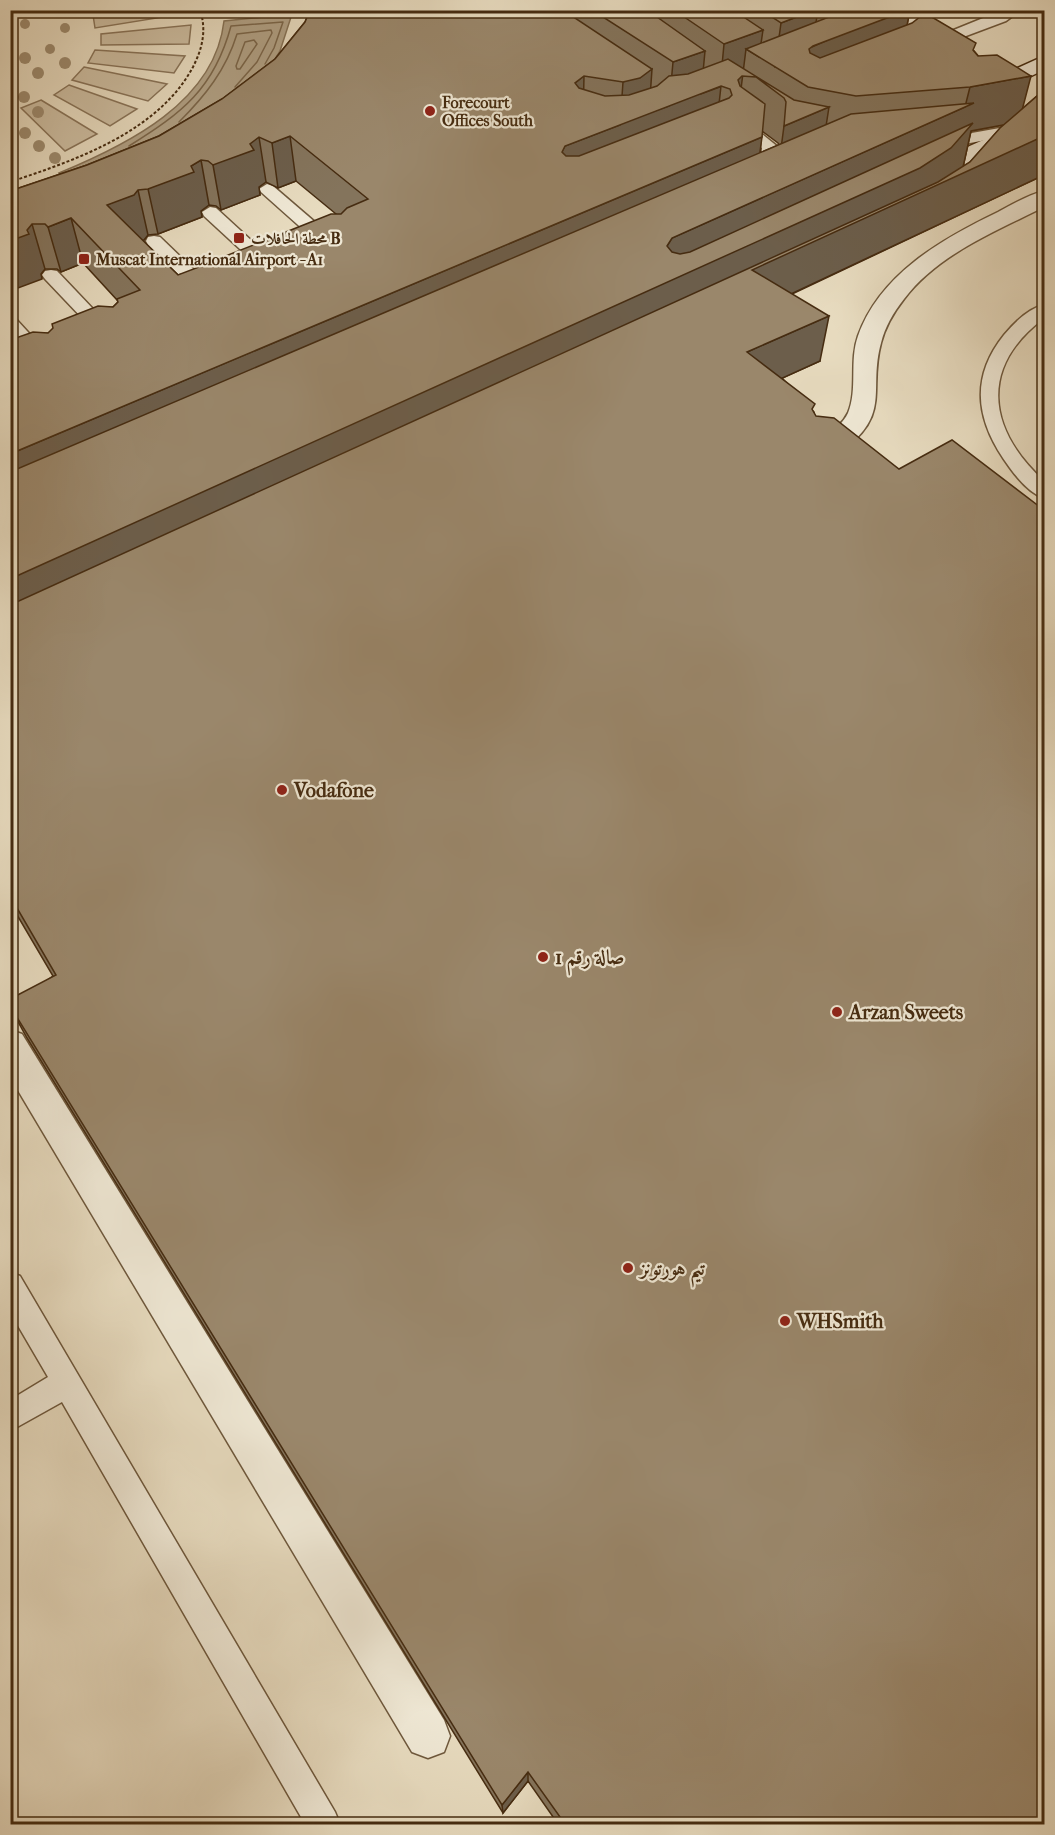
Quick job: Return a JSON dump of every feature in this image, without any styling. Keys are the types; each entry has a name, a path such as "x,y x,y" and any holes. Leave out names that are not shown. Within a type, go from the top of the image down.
{"street":[{"path":"975,95 1044,62"},
{"path":"903,184 1044,119"},
{"path":"968,178 1022,129"},
{"path":"819,454 835,444 853,426 863,405 865,360 870,336 881,314 896,293 914,274 943,251 1044,198"},
{"path":"10,1045 428,1736"}],"lane":[{"path":"867,34 921,13 943,10"},
{"path":"914,51 1001,18 1014,10"},
{"path":"726,114 770,147 761,187 787,175"},
{"path":"919,145 959,141 1022,129"},
{"path":"267,189 340,253"},
{"path":"210,212 281,277"},
{"path":"154,241 220,305"},
{"path":"51,275 118,346"},
{"path":"1044,310 1030,318 1012,334 999,352 991,372 988,393 992,416 1000,439 1016,462 1044,491"},
{"path":"10,323 55,372"},
{"path":"10,1285 323,1824"},
{"path":"10,1418 66,1382"}],"path":[{"path":"10,182 108,142 146,119 175,94 194,68 203,42 203,18 200,10"}],"shaded area":[{"path":"187,10 188,13 95,28 93,15 89,11"},
{"path":"191,25 189,44 101,45 101,34"},
{"path":"95,50 185,56 174,73 88,63"},
{"path":"84,67 167,84 148,101 72,80"},
{"path":"69,85 137,109 110,126 54,95"},
{"path":"41,100 97,134 65,151 21,108"}],"water":[{"path":"292,14 280,51 265,76 82,198 59,173 139,134 164,117 186,97 204,75 217,50 224,21"}],"building":[{"path":"310,10 563,10 652,69 640,78 623,82 584,76 575,83 579,88 605,96 629,95 657,86 669,76 688,74 728,59 794,100 829,107 784,126 786,102 784,98 756,77 742,76 738,80 740,86 765,104 762,137 10,454 10,340 33,332 48,333 53,328 52,324 98,306 113,307 118,302 117,299 140,290 71,218 48,227 45,224 32,224 27,230 29,234 10,241 10,191 87,165 159,136 222,99 275,59 305,22","holes":["721,86 730,89 732,95 729,98 579,156 566,156 562,152 565,146","290,136 368,199 347,208 341,214 331,214 286,232 281,238 271,238 223,257 224,261 219,266 204,265 178,275 107,205 134,195 138,190 148,189 194,172 191,166 201,160 213,165 254,150 250,144 259,137 272,143"]},
{"path":"592,10 647,10 705,51 673,62"},
{"path":"674,10 733,10 763,30 724,44"},
{"path":"761,10 815,10 781,23"},
{"path":"847,10 903,10 813,46 809,49 810,53 820,58 912,23 925,13 976,43 973,50 978,56 997,55 1031,76 970,87 856,96 808,87 746,49"},
{"name":"صالة رقم 1","path":"1044,90 1044,136 752,270 829,316 747,352 815,404 812,409 816,416 834,418 899,469 952,440 1044,510 1044,1824 565,1824 528,1772 502,1805 10,1006 10,999 56,975 10,896 10,605 938,182 970,162 1000,128"},
{"path":"974,103 672,238 667,246 672,252 680,254 690,252 973,123 951,148 920,168 10,579 10,472 851,114"}],"place":[{"name":"Forecourt Offices South","path":"430,111"},
{"name":"محطة الحافلات B","path":"239,238"},
{"name":"Muscat International Airport - A1","path":"84,259"},
{"name":"Vodafone","path":"282,790"},
{"name":"صالة رقم 1","path":"543,957"},
{"name":"Arzan Sweets","path":"837,1012"},
{"name":"تيم هورتونز","path":"628,1268"},
{"name":"WHSmith","path":"785,1321"}]}
